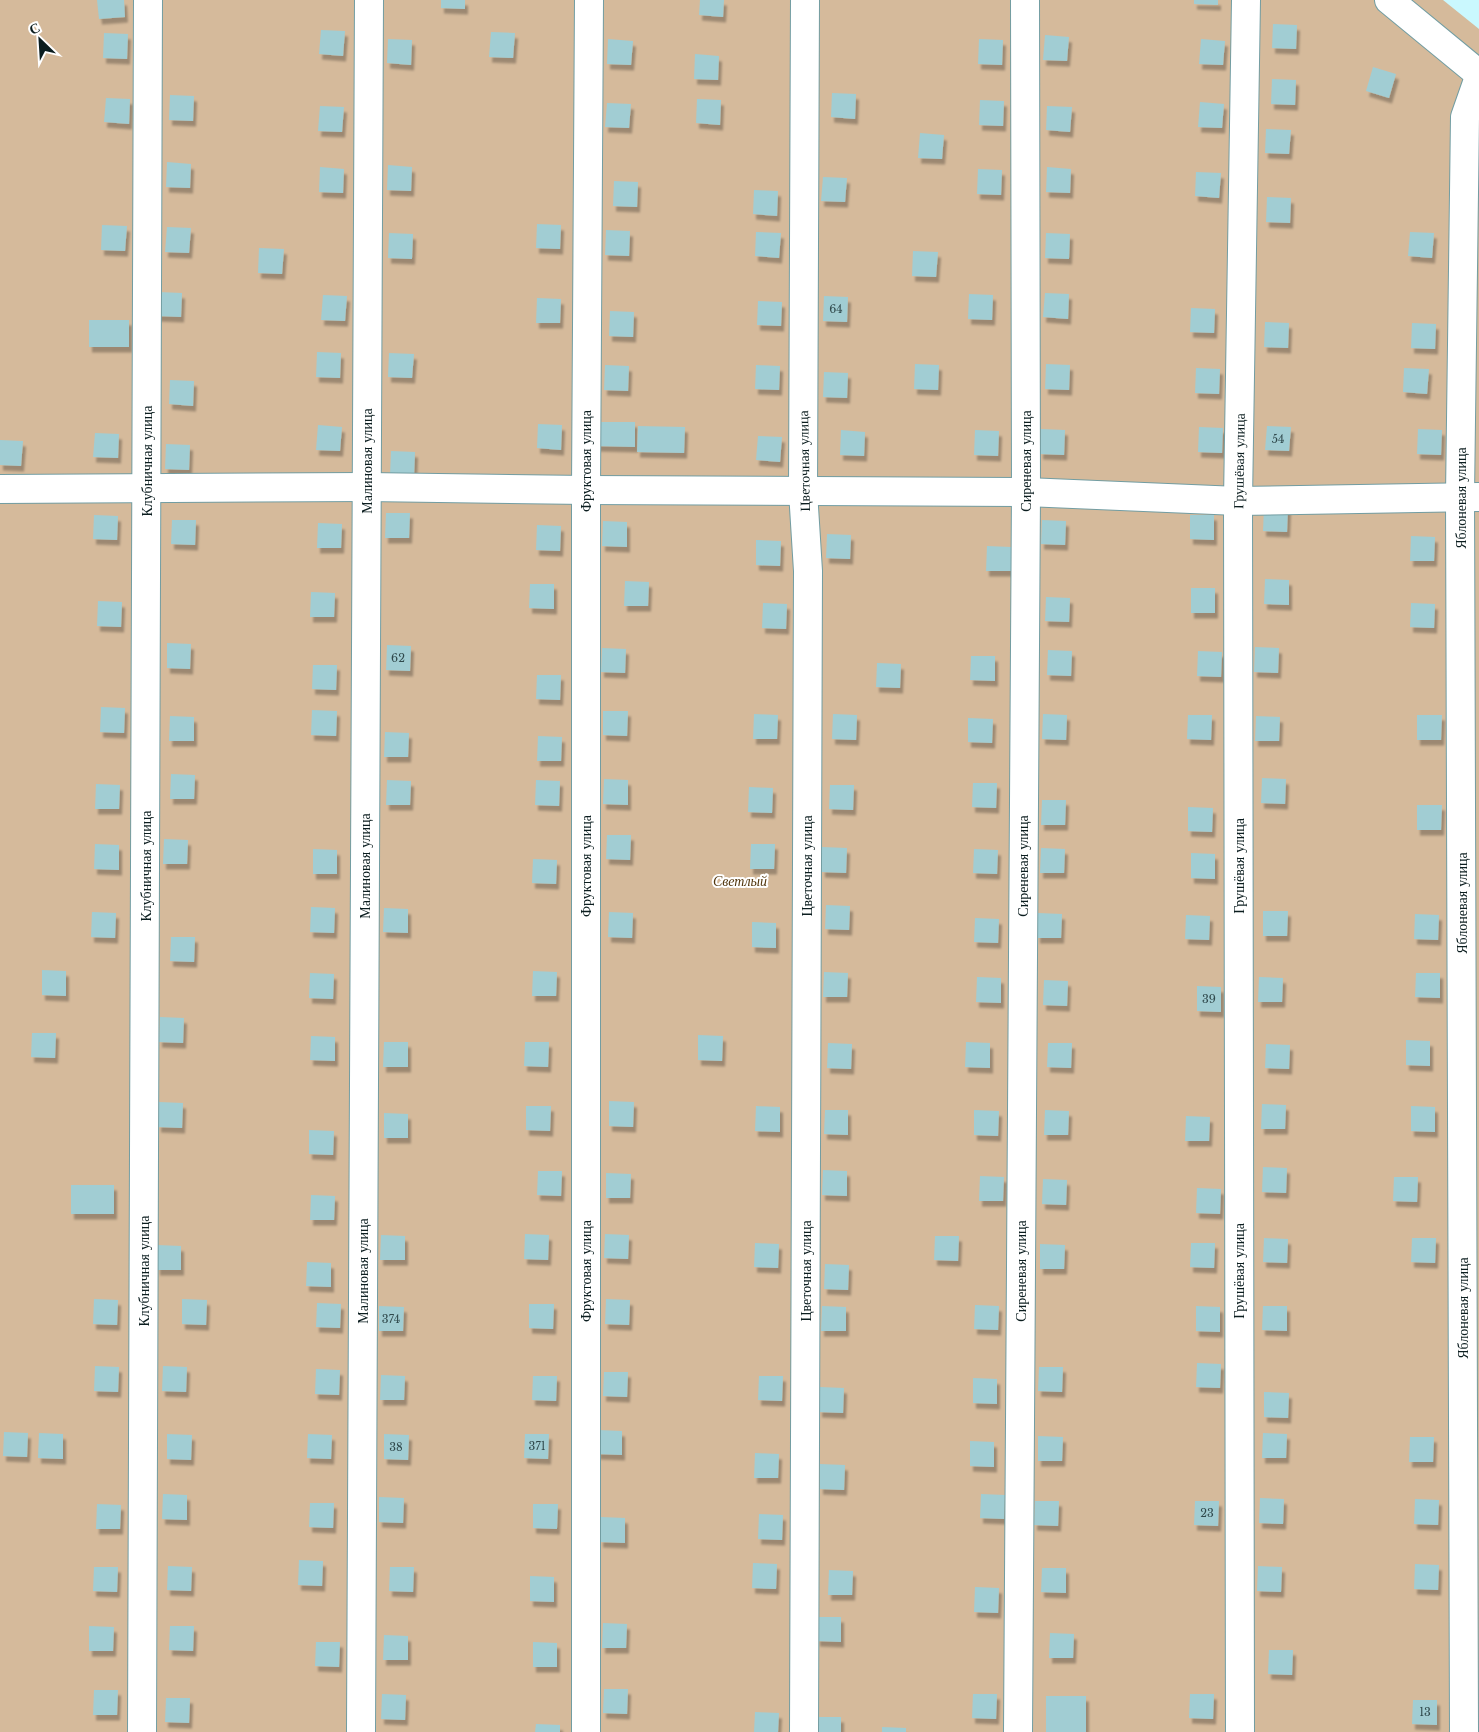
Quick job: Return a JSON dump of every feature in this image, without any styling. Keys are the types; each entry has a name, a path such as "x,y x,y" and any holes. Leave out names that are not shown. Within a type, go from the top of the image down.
{"street":[{"name":"Клубничная улица","path":"142,1732 148,0"},
{"name":"Малиновая улица","path":"361,1732 369,0"},
{"name":"Фруктовая улица","path":"586,1732 586,490 589,0"},
{"name":"Цветочная улица","path":"804,1732 808,571 803,491 805,0"},
{"name":"Сиреневая улица","path":"1018,1732 1026,492 1025,0"},
{"name":"Грушёвая улица","path":"1240,1732 1238,501 1246,0"},
{"path":"1389,0 1479,75"},
{"name":"Яблоневая улица","path":"1464,1732 1470,496 1465,117 1479,75"},
{"path":"0,489 367,487 1026,492 1238,501 1470,496"}],"green space":[{"name":"Светлый","path":"0,0 1443,0 1479,29 1479,1732 0,1732"}],"building":[{"path":"97,0 124,0 125,17 99,19"},
{"path":"441,0 465,0 465,9 441,8"},
{"path":"700,0 724,0 723,17 699,15"},
{"path":"1194,0 1218,0 1218,5 1194,4"},
{"path":"1273,24 1297,25 1296,49 1272,48"},
{"path":"321,30 345,31 343,56 319,54"},
{"path":"491,32 515,33 513,58 489,57"},
{"path":"104,33 128,34 127,59 103,58"},
{"path":"1045,35 1069,37 1067,61 1043,60"},
{"path":"388,39 412,40 411,65 387,63"},
{"path":"608,39 633,41 631,65 607,64"},
{"path":"979,39 1003,40 1002,65 978,64"},
{"path":"1201,39 1225,41 1223,65 1199,64"},
{"path":"695,54 719,56 718,80 694,79"},
{"path":"1373,67 1396,74 1389,98 1366,91"},
{"path":"1272,79 1296,80 1295,105 1271,104"},
{"path":"832,93 856,94 855,119 831,117"},
{"path":"170,95 194,96 193,121 169,120"},
{"path":"106,98 130,99 129,124 104,122"},
{"path":"697,99 721,100 720,125 696,123"},
{"path":"980,100 1004,101 1003,126 979,125"},
{"path":"1200,102 1224,104 1222,128 1198,127"},
{"path":"607,103 631,104 629,128 605,127"},
{"path":"320,106 344,107 342,132 318,131"},
{"path":"1047,106 1072,107 1070,132 1046,130"},
{"path":"1266,129 1291,130 1289,154 1265,153"},
{"path":"920,133 944,135 942,159 918,158"},
{"path":"167,162 191,164 190,188 166,187"},
{"path":"388,165 412,167 411,191 387,190"},
{"path":"320,167 344,169 343,193 319,192"},
{"path":"1047,167 1071,169 1070,193 1046,192"},
{"path":"978,169 1002,170 1001,195 977,194"},
{"path":"1196,172 1221,173 1219,198 1195,196"},
{"path":"823,177 847,178 845,202 821,201"},
{"path":"614,181 638,182 637,207 613,206"},
{"path":"754,190 778,191 777,216 753,214"},
{"path":"1267,197 1291,198 1290,223 1266,222"},
{"path":"537,224 561,225 560,249 536,248"},
{"path":"102,225 127,226 125,251 101,250"},
{"path":"167,227 191,228 189,253 165,252"},
{"path":"606,230 630,231 629,256 605,255"},
{"path":"756,232 781,233 779,258 755,256"},
{"path":"1410,232 1434,233 1432,258 1408,256"},
{"path":"389,233 413,234 412,259 388,258"},
{"path":"1046,233 1070,234 1069,259 1045,258"},
{"path":"259,248 284,249 282,274 258,273"},
{"path":"913,251 938,252 936,277 912,276"},
{"path":"158,292 182,293 181,317 157,316"},
{"path":"1045,293 1069,294 1068,319 1043,317"},
{"path":"969,294 993,295 992,320 968,319"},
{"path":"323,295 347,296 345,321 321,320"},
{"path":"824,296 848,297 847,322 823,321"},
{"path":"537,298 561,299 560,323 536,323"},
{"path":"758,301 782,302 781,326 757,325"},
{"path":"1191,308 1215,309 1214,333 1190,332"},
{"path":"610,311 634,312 633,337 609,336"},
{"path":"89,320 129,320 129,347 89,347"},
{"path":"1265,322 1289,323 1288,348 1264,347"},
{"path":"1412,323 1436,324 1435,349 1411,348"},
{"path":"317,352 341,353 340,378 316,377"},
{"path":"389,353 414,354 412,378 388,377"},
{"path":"915,364 939,365 938,390 914,389"},
{"path":"1046,364 1070,365 1069,390 1045,389"},
{"path":"605,365 629,366 628,391 604,390"},
{"path":"756,365 780,366 779,390 755,389"},
{"path":"1196,368 1220,369 1219,394 1195,393"},
{"path":"1404,368 1429,369 1427,394 1403,392"},
{"path":"824,372 848,373 847,398 823,397"},
{"path":"170,380 194,381 193,406 169,404"},
{"path":"596,422 635,422 635,447 595,446"},
{"path":"538,424 562,425 561,450 537,448"},
{"path":"318,425 342,427 340,451 316,450"},
{"path":"638,426 685,427 684,453 637,452"},
{"path":"1267,426 1291,427 1289,451 1265,450"},
{"path":"1199,427 1223,428 1222,453 1198,452"},
{"path":"1041,429 1065,430 1064,455 1040,454"},
{"path":"1418,429 1442,430 1441,455 1417,454"},
{"path":"841,430 865,432 864,456 840,455"},
{"path":"975,430 999,431 998,456 974,455"},
{"path":"95,433 119,434 118,458 93,457"},
{"path":"758,436 782,437 780,462 756,460"},
{"path":"0,440 23,441 21,466 0,465"},
{"path":"166,444 190,445 189,470 165,469"},
{"path":"391,451 415,452 414,477 390,475"},
{"path":"1264,507 1288,507 1287,532 1263,531"},
{"path":"386,513 410,513 409,538 385,538"},
{"path":"94,515 118,516 117,540 93,539"},
{"path":"1190,515 1214,515 1214,540 1190,539"},
{"path":"172,520 196,520 195,545 171,544"},
{"path":"1042,520 1066,521 1065,545 1041,544"},
{"path":"603,521 627,522 627,547 602,546"},
{"path":"318,523 342,524 341,548 317,548"},
{"path":"537,525 561,526 560,551 536,550"},
{"path":"827,534 851,535 850,559 826,558"},
{"path":"1411,536 1435,537 1434,561 1410,561"},
{"path":"756,540 781,541 780,566 756,565"},
{"path":"987,546 1011,547 1011,571 986,571"},
{"path":"1265,579 1289,580 1289,605 1264,604"},
{"path":"625,581 649,582 648,606 624,606"},
{"path":"530,584 554,584 554,609 529,608"},
{"path":"1191,588 1215,588 1215,613 1191,613"},
{"path":"311,592 335,593 334,617 310,617"},
{"path":"1046,597 1070,598 1069,622 1045,621"},
{"path":"98,601 122,602 121,627 97,626"},
{"path":"763,603 787,604 786,629 762,628"},
{"path":"1411,603 1435,604 1434,628 1410,627"},
{"path":"167,643 191,644 190,669 167,668"},
{"path":"387,645 411,646 410,671 386,670"},
{"path":"1255,647 1279,648 1278,673 1254,672"},
{"path":"602,648 626,649 625,673 601,672"},
{"path":"1048,650 1072,651 1071,676 1047,675"},
{"path":"1198,651 1222,652 1221,677 1197,676"},
{"path":"971,656 995,656 995,681 970,680"},
{"path":"877,663 901,664 900,688 876,687"},
{"path":"313,665 337,665 336,690 312,689"},
{"path":"537,675 561,675 560,700 536,699"},
{"path":"101,707 125,708 124,733 100,732"},
{"path":"312,710 337,711 336,736 311,735"},
{"path":"603,711 628,711 627,736 603,735"},
{"path":"754,714 778,715 777,739 753,739"},
{"path":"833,714 857,715 856,740 832,739"},
{"path":"1043,714 1067,715 1066,740 1042,739"},
{"path":"1188,715 1212,715 1211,740 1187,739"},
{"path":"1417,715 1442,715 1441,740 1417,740"},
{"path":"170,716 194,717 194,741 169,741"},
{"path":"1256,716 1280,717 1279,741 1255,741"},
{"path":"968,718 993,719 992,743 968,742"},
{"path":"385,732 409,733 408,757 384,757"},
{"path":"538,736 562,737 561,761 537,761"},
{"path":"171,774 195,775 194,799 170,799"},
{"path":"1262,778 1286,779 1285,804 1261,803"},
{"path":"604,779 628,780 628,805 603,804"},
{"path":"387,780 411,781 410,805 386,805"},
{"path":"536,780 560,781 559,806 535,805"},
{"path":"973,783 997,783 996,808 972,807"},
{"path":"96,784 120,785 119,809 95,809"},
{"path":"830,785 854,785 853,810 829,809"},
{"path":"749,787 773,788 772,813 748,812"},
{"path":"1042,800 1066,800 1065,825 1041,825"},
{"path":"1417,805 1442,805 1441,830 1417,830"},
{"path":"1188,807 1213,808 1212,832 1188,831"},
{"path":"607,835 631,835 630,860 606,859"},
{"path":"164,839 188,840 187,864 163,864"},
{"path":"95,844 119,845 119,870 94,869"},
{"path":"751,844 775,844 774,869 750,869"},
{"path":"822,847 847,848 846,873 822,872"},
{"path":"1041,848 1065,849 1064,873 1040,873"},
{"path":"313,849 337,850 337,874 313,874"},
{"path":"974,849 998,850 997,874 973,873"},
{"path":"1191,853 1215,854 1215,879 1191,878"},
{"path":"533,859 557,860 556,884 532,883"},
{"path":"826,905 850,906 849,930 825,929"},
{"path":"311,907 335,908 334,933 310,932"},
{"path":"384,908 408,909 408,933 383,932"},
{"path":"1263,911 1288,911 1287,936 1263,936"},
{"path":"92,912 116,913 115,938 91,937"},
{"path":"609,912 633,913 632,938 608,937"},
{"path":"1038,913 1062,914 1061,938 1037,938"},
{"path":"1415,914 1439,915 1438,940 1414,939"},
{"path":"1186,915 1210,916 1209,940 1185,939"},
{"path":"975,918 999,919 998,943 974,942"},
{"path":"752,922 776,923 776,948 752,947"},
{"path":"171,937 195,937 194,962 170,961"},
{"path":"42,970 66,971 66,996 42,995"},
{"path":"533,971 557,972 556,996 532,996"},
{"path":"824,972 848,973 847,997 823,997"},
{"path":"310,973 334,974 333,999 309,998"},
{"path":"1416,973 1440,973 1440,998 1415,997"},
{"path":"977,977 1001,978 1001,1003 976,1002"},
{"path":"1259,977 1283,978 1282,1002 1258,1002"},
{"path":"1044,980 1068,981 1067,1006 1043,1005"},
{"path":"1197,986 1221,987 1221,1012 1197,1011"},
{"path":"160,1017 184,1018 183,1043 159,1042"},
{"path":"32,1033 56,1033 55,1058 31,1057"},
{"path":"698,1035 723,1036 722,1061 698,1060"},
{"path":"311,1036 335,1037 335,1061 310,1060"},
{"path":"1406,1040 1430,1041 1430,1066 1406,1065"},
{"path":"384,1042 408,1042 408,1067 383,1067"},
{"path":"525,1042 549,1042 548,1067 524,1066"},
{"path":"966,1042 990,1043 990,1068 965,1067"},
{"path":"828,1043 852,1044 851,1069 827,1068"},
{"path":"1048,1043 1072,1043 1071,1068 1047,1067"},
{"path":"1266,1044 1290,1045 1289,1069 1265,1068"},
{"path":"609,1101 634,1102 633,1127 609,1126"},
{"path":"159,1102 183,1103 182,1128 158,1127"},
{"path":"1262,1104 1286,1105 1285,1129 1261,1129"},
{"path":"526,1106 551,1106 550,1131 526,1130"},
{"path":"756,1106 780,1107 780,1132 755,1131"},
{"path":"1411,1106 1435,1107 1435,1132 1411,1131"},
{"path":"825,1110 848,1110 848,1135 824,1134"},
{"path":"974,1110 999,1111 998,1136 974,1135"},
{"path":"1045,1110 1069,1111 1068,1135 1044,1135"},
{"path":"384,1113 408,1114 408,1138 384,1138"},
{"path":"1186,1116 1210,1117 1209,1141 1185,1141"},
{"path":"309,1130 334,1131 333,1155 309,1154"},
{"path":"1263,1167 1287,1168 1286,1193 1262,1192"},
{"path":"823,1170 847,1171 847,1196 822,1195"},
{"path":"538,1171 562,1171 561,1196 537,1195"},
{"path":"606,1173 631,1174 630,1198 606,1198"},
{"path":"980,1176 1004,1177 1003,1201 979,1201"},
{"path":"1394,1177 1418,1177 1417,1202 1393,1201"},
{"path":"1043,1179 1067,1180 1066,1205 1042,1204"},
{"path":"71,1185 114,1185 114,1214 71,1214"},
{"path":"1197,1188 1221,1189 1220,1214 1196,1213"},
{"path":"311,1195 335,1196 334,1220 310,1220"},
{"path":"525,1234 549,1235 548,1260 524,1259"},
{"path":"605,1234 629,1235 628,1259 604,1258"},
{"path":"381,1235 405,1236 405,1260 380,1260"},
{"path":"935,1236 959,1236 958,1261 934,1260"},
{"path":"1264,1238 1288,1239 1287,1263 1263,1262"},
{"path":"1412,1238 1436,1238 1435,1263 1411,1262"},
{"path":"755,1243 779,1244 778,1268 754,1267"},
{"path":"1191,1243 1215,1243 1214,1268 1190,1267"},
{"path":"1040,1244 1065,1245 1064,1269 1040,1269"},
{"path":"157,1245 181,1246 181,1270 157,1270"},
{"path":"307,1262 331,1263 331,1287 306,1286"},
{"path":"825,1264 849,1265 848,1290 824,1289"},
{"path":"94,1299 118,1300 117,1325 93,1324"},
{"path":"182,1299 207,1300 206,1325 182,1324"},
{"path":"606,1299 630,1300 629,1325 605,1324"},
{"path":"317,1303 341,1304 340,1328 316,1327"},
{"path":"529,1304 554,1304 553,1329 529,1328"},
{"path":"975,1305 999,1306 998,1330 974,1329"},
{"path":"379,1306 404,1307 403,1331 379,1331"},
{"path":"822,1306 846,1307 846,1331 821,1331"},
{"path":"1196,1306 1220,1307 1220,1332 1196,1331"},
{"path":"1263,1306 1287,1306 1287,1331 1262,1330"},
{"path":"1197,1363 1221,1364 1220,1388 1196,1387"},
{"path":"95,1366 119,1367 118,1392 94,1391"},
{"path":"163,1366 187,1367 186,1392 162,1391"},
{"path":"1039,1367 1063,1367 1062,1392 1038,1391"},
{"path":"316,1369 340,1370 339,1395 315,1394"},
{"path":"604,1372 628,1372 627,1397 603,1396"},
{"path":"381,1375 405,1376 404,1400 380,1400"},
{"path":"533,1376 557,1376 556,1401 532,1400"},
{"path":"759,1376 783,1376 782,1401 758,1400"},
{"path":"973,1378 997,1379 997,1404 973,1403"},
{"path":"820,1387 844,1388 843,1413 819,1412"},
{"path":"1264,1392 1289,1393 1288,1418 1264,1417"},
{"path":"598,1430 622,1431 622,1455 597,1454"},
{"path":"4,1432 28,1433 27,1457 3,1456"},
{"path":"39,1433 63,1434 63,1459 38,1458"},
{"path":"1263,1433 1287,1434 1286,1458 1262,1458"},
{"path":"167,1434 192,1435 191,1460 167,1459"},
{"path":"308,1434 332,1435 331,1459 307,1458"},
{"path":"384,1434 409,1435 408,1460 384,1459"},
{"path":"525,1434 549,1434 548,1459 524,1458"},
{"path":"1038,1436 1063,1437 1062,1461 1038,1461"},
{"path":"1410,1437 1434,1437 1433,1462 1409,1462"},
{"path":"970,1441 994,1442 994,1467 970,1466"},
{"path":"755,1453 779,1454 778,1478 754,1478"},
{"path":"820,1464 845,1465 844,1490 820,1489"},
{"path":"163,1494 187,1495 187,1520 162,1519"},
{"path":"981,1494 1005,1495 1004,1519 980,1518"},
{"path":"379,1497 404,1498 403,1523 379,1522"},
{"path":"1260,1498 1284,1499 1283,1524 1259,1523"},
{"path":"1415,1499 1439,1500 1438,1525 1414,1524"},
{"path":"1035,1501 1059,1501 1058,1526 1034,1525"},
{"path":"1195,1501 1219,1501 1218,1526 1194,1525"},
{"path":"310,1503 334,1503 333,1528 309,1527"},
{"path":"97,1504 121,1505 120,1529 96,1529"},
{"path":"533,1504 558,1504 557,1529 533,1528"},
{"path":"759,1514 783,1515 782,1540 758,1539"},
{"path":"601,1517 625,1518 625,1543 600,1542"},
{"path":"299,1560 323,1561 322,1586 298,1585"},
{"path":"753,1563 777,1564 776,1589 752,1588"},
{"path":"1415,1564 1439,1565 1438,1590 1414,1589"},
{"path":"168,1566 192,1567 191,1591 167,1590"},
{"path":"1258,1566 1282,1567 1281,1592 1257,1591"},
{"path":"94,1567 118,1567 117,1592 93,1591"},
{"path":"390,1567 414,1567 413,1592 389,1591"},
{"path":"1042,1568 1066,1568 1066,1593 1041,1592"},
{"path":"829,1570 853,1571 852,1595 828,1595"},
{"path":"530,1576 554,1577 554,1602 530,1601"},
{"path":"975,1587 999,1588 998,1613 974,1612"},
{"path":"817,1617 841,1617 841,1642 817,1641"},
{"path":"603,1623 627,1624 626,1648 602,1648"},
{"path":"89,1626 114,1627 113,1651 89,1651"},
{"path":"170,1626 194,1626 193,1651 169,1650"},
{"path":"1050,1633 1074,1634 1073,1658 1049,1658"},
{"path":"384,1635 408,1636 408,1660 383,1660"},
{"path":"316,1642 340,1642 339,1667 315,1666"},
{"path":"533,1642 557,1643 557,1667 533,1667"},
{"path":"1269,1650 1293,1650 1292,1675 1268,1674"},
{"path":"604,1689 628,1689 627,1714 603,1713"},
{"path":"94,1690 118,1690 117,1715 93,1715"},
{"path":"382,1694 406,1695 405,1720 381,1719"},
{"path":"973,1694 997,1694 996,1719 972,1718"},
{"path":"1190,1694 1214,1694 1213,1719 1189,1718"},
{"path":"1046,1696 1086,1696 1086,1732 1046,1732"},
{"path":"166,1698 190,1698 189,1723 165,1722"},
{"path":"1413,1700 1437,1700 1437,1725 1412,1724"},
{"path":"755,1712 779,1713 778,1732 754,1732"},
{"path":"817,1717 841,1717 841,1732 817,1732"},
{"path":"536,1724 560,1725 560,1732 535,1732"},
{"path":"882,1727 906,1728 906,1732 882,1732"}]}
